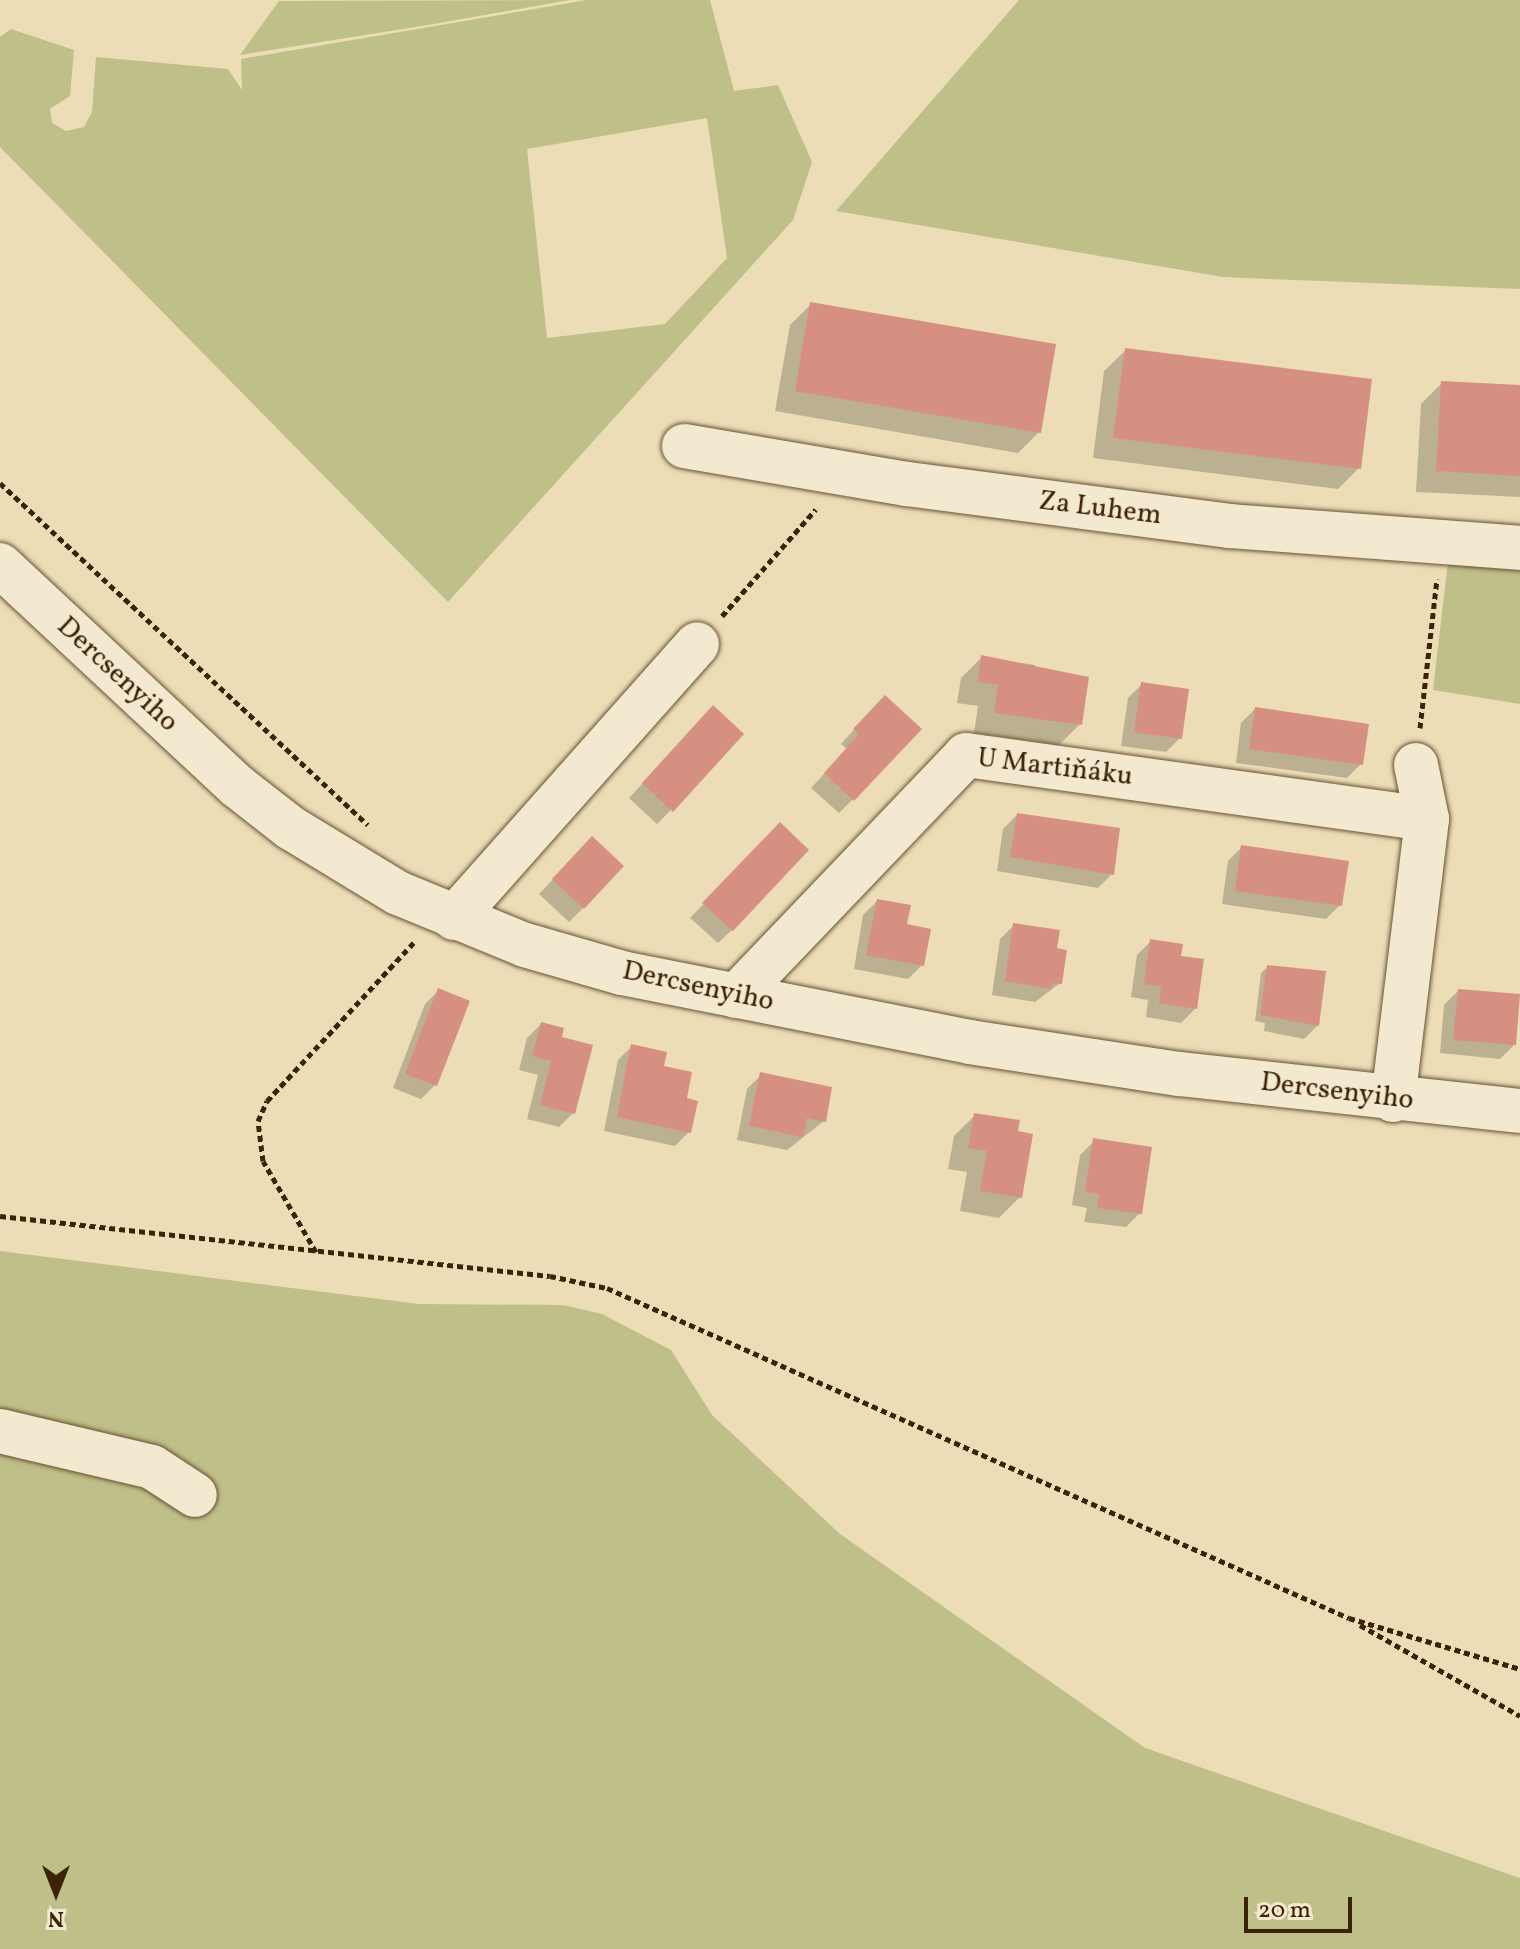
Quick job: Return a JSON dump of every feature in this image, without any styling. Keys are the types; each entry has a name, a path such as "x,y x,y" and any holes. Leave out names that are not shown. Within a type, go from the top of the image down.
{"street":[{"name":"Za Luhem","path":"684,446 846,474 1230,526 1441,545 1520,548"},
{"name":"Dercsenyiho","path":"0,565 237,786 291,828 398,893 436,926 622,973 985,1044 1393,1100 1520,1111"},
{"path":"436,926 697,644"},
{"name":"U Martiňáku","path":"736,996 966,755 1427,819"},
{"path":"1393,1100 1427,819 1416,765"},
{"path":"0,1431 152,1467 195,1495"}],"path":[{"path":"697,644 846,474"},
{"path":"0,483 373,830"},
{"path":"1416,765 1441,545"},
{"path":"317,1252 263,1161 258,1121 267,1101 436,926"},
{"path":"0,1216 550,1276 607,1288 1349,1618 1520,1716"},
{"path":"1349,1618 1520,1669"}],"green space":[{"path":"570,0 428,25 240,55 279,1"},
{"path":"587,0 710,0 734,91 778,85 812,162 793,220 448,602 0,147 0,37 11,29 74,50 70,96 50,109 52,123 66,131 84,127 92,112 96,57 228,69 242,90 241,59","holes":["707,118 727,258 665,324 547,338 527,149"]},
{"path":"1019,0 1520,0 1520,289 1223,277 836,211"},
{"path":"1448,561 1520,564 1520,704 1433,690"},
{"path":"0,1251 419,1304 563,1305 602,1314 671,1350 712,1415 840,1534 1145,1748 1520,1878 1520,1949 0,1949"}],"building":[{"path":"810,302 1056,344 1041,433 795,391"},
{"path":"1125,348 1372,379 1361,469 1113,438"},
{"path":"1441,381 1520,385 1520,476 1436,471"},
{"path":"981,655 1089,677 1082,725 994,713 998,685 978,682"},
{"path":"1141,682 1189,689 1182,739 1134,732"},
{"path":"885,695 922,729 854,801 824,773 859,734 853,729"},
{"path":"713,705 744,734 673,812 642,783"},
{"path":"1255,707 1369,724 1363,765 1249,749"},
{"path":"1017,813 1120,828 1114,875 1010,857"},
{"path":"780,822 809,850 733,931 702,903"},
{"path":"592,836 624,866 584,909 552,879"},
{"path":"1241,845 1349,861 1342,906 1235,891"},
{"path":"877,899 911,905 907,924 931,929 924,966 866,955"},
{"path":"1013,923 1060,930 1057,948 1067,950 1062,984 1052,983 1051,989 1005,981"},
{"path":"1150,939 1183,944 1181,956 1204,959 1197,1009 1159,1003 1161,986 1144,984"},
{"path":"1267,965 1326,971 1319,1026 1260,1015"},
{"path":"438,988 470,1001 437,1086 405,1074"},
{"path":"1458,989 1520,994 1516,1045 1453,1040"},
{"path":"541,1022 564,1028 562,1037 593,1045 575,1114 540,1105 551,1061 532,1056"},
{"path":"631,1044 667,1052 664,1066 692,1072 687,1098 698,1101 691,1133 617,1117"},
{"path":"760,1072 832,1087 826,1122 807,1118 803,1137 749,1126"},
{"path":"974,1113 1020,1120 1018,1131 1033,1134 1022,1198 980,1191 987,1151 968,1148"},
{"path":"1093,1138 1152,1147 1142,1214 1097,1208 1099,1194 1085,1192"}]}
